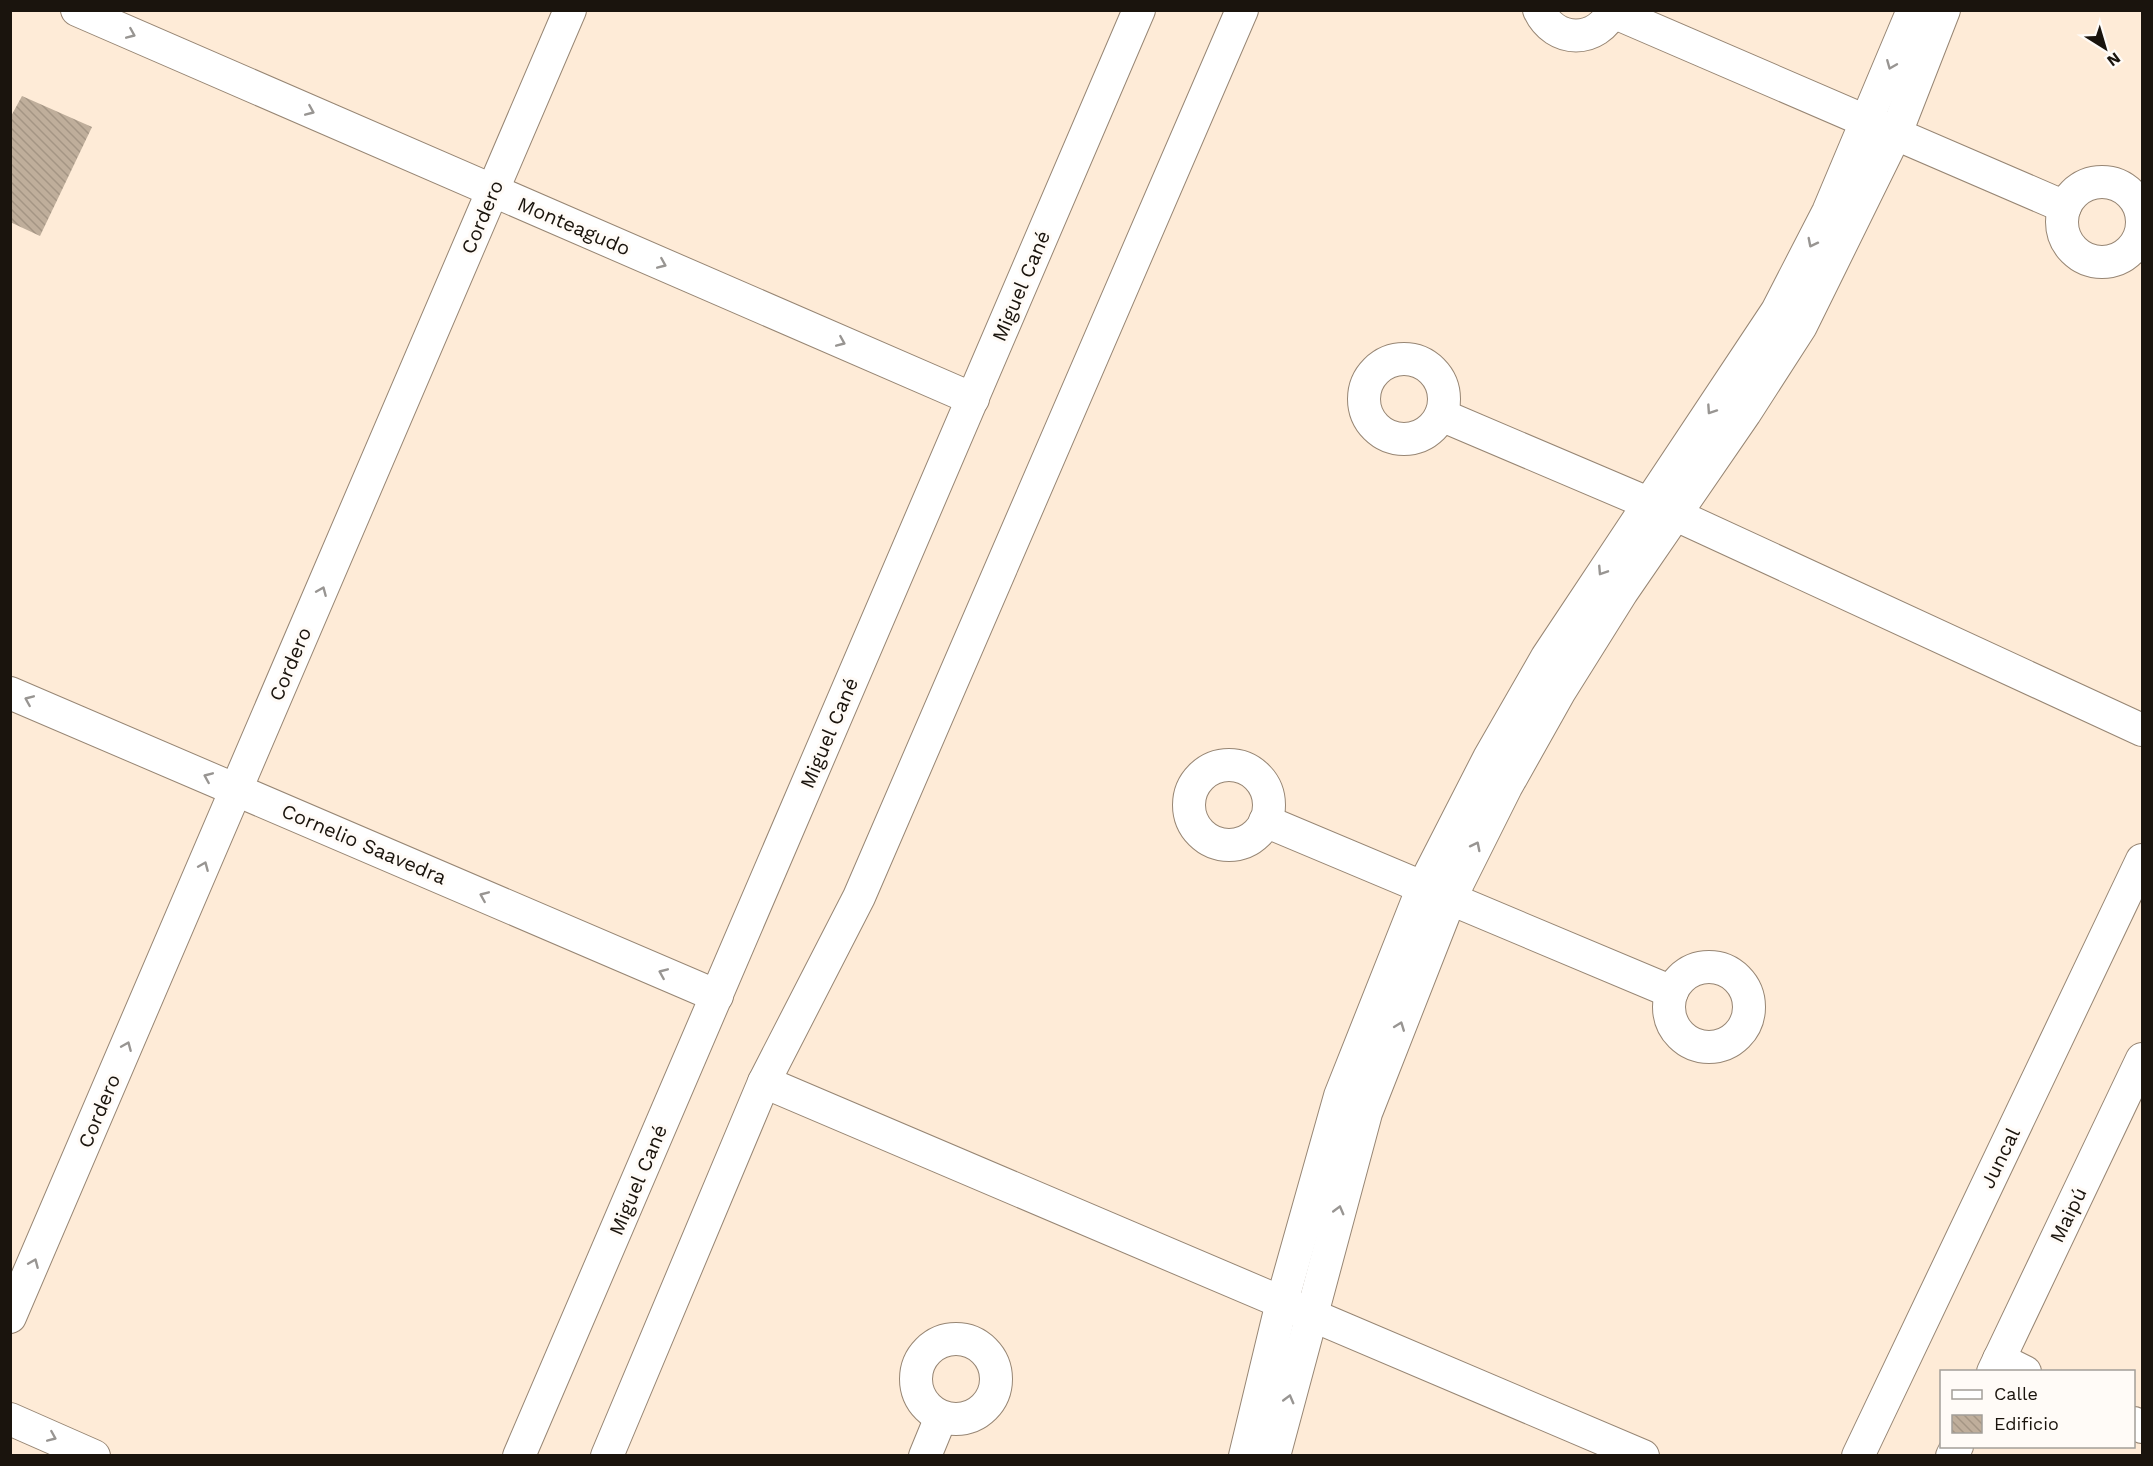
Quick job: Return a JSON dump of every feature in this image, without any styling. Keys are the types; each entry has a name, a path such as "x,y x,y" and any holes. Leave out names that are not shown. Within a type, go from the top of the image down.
{"street":[{"name":"Monteagudo","path":"77,10 972,399"},
{"name":"Cordero","path":"10,1317 570,10"},
{"name":"Miguel Cané","path":"519,1455 1139,10"},
{"path":"607,1455 764,1082 859,897 1242,10"},
{"path":"1539,10 1544,21 1554,30 1567,36 1594,33 1605,25 1613,11 2065,207"},
{"path":"1245,1455 1282,1302 1340,1096 1437,893 1506,787 1560,691 1622,592 1676,515 1801,326 1882,127 1913,10"},
{"path":"1274,1455 1366,1113 1437,893 1489,758 1547,657 1647,503 1777,311 1828,212 1882,127 1944,10"},
{"path":"1441,415 1676,515 2142,730"},
{"name":"Cornelio Saavedra","path":"10,693 717,996"},
{"path":"1265,821 1672,992"},
{"name":"Juncal","path":"1858,1455 2142,860"},
{"name":"Maipú","path":"2006,1367 2142,1059"},
{"path":"764,1082 1643,1455"},
{"path":"925,1455 941,1417"},
{"path":"10,1419 94,1455"}],"building":[{"path":"22,96 92,127 40,236 10,222 10,118"}]}
